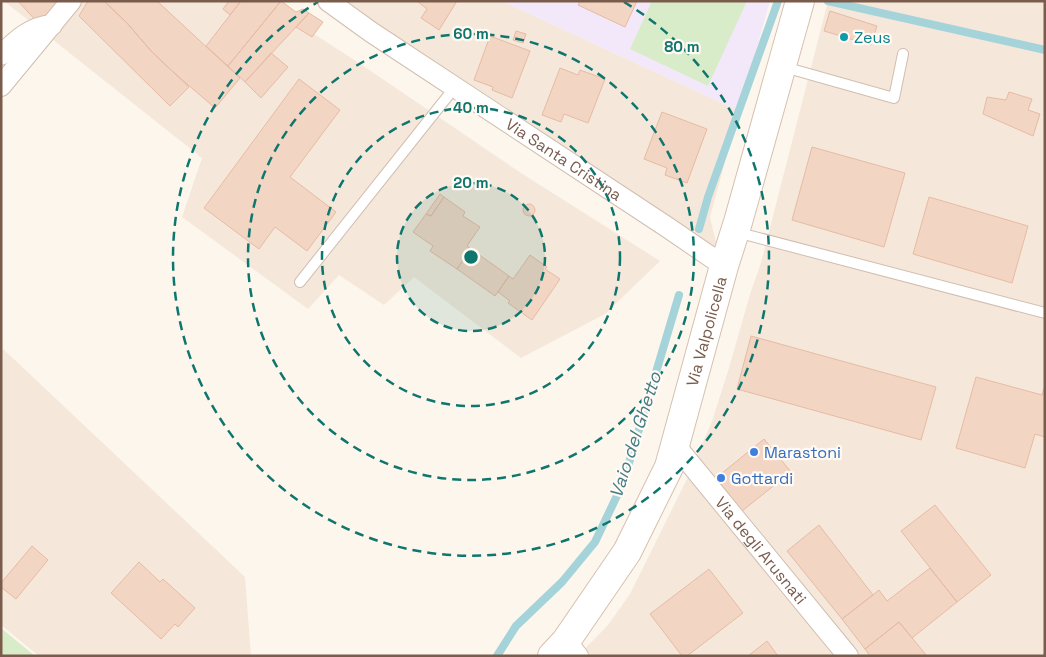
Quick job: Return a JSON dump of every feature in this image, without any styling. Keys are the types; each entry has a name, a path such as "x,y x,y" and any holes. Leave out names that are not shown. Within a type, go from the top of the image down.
{"main road":[{"name":"Via Valpolicella","path":"565,651 627,552 669,467 800,1"}],"street":[{"path":"1,86 71,1"},
{"name":"Via Santa Cristina","path":"328,1 371,32 724,266"},
{"path":"1,55 23,35 43,26 52,25"},
{"name":"Via degli Arusnati","path":"675,445 848,656"}],"lane":[{"path":"782,67 894,98 903,54"},
{"path":"300,282 454,87"},
{"path":"735,231 1045,313"}],"shaded area":[{"path":"4,1 263,1 359,63 521,173 660,261 605,314 521,358 414,277 384,305 339,275 308,309 182,217 202,158"},
{"path":"332,1 502,1 739,111 710,217 718,251"},
{"path":"502,1 770,1 739,111"},
{"path":"828,1 1045,1 1045,656 578,656 608,625 630,594 686,481 712,421 761,263"},
{"path":"1,347 245,577 251,656 39,656 1,625"}],"green space":[{"path":"652,1 747,1 708,86 630,49"},
{"path":"1,628 35,656 1,656"}],"building":[{"path":"18,1 60,1 38,23"},
{"path":"88,1 104,1 127,23 152,52 189,87 170,106 79,16"},
{"path":"104,1 157,1 240,78 215,108 152,52 127,23"},
{"path":"229,1 241,1 230,15 223,9"},
{"path":"241,1 281,1 228,66 206,46"},
{"path":"281,1 296,12 303,9 309,13 245,82 228,66"},
{"path":"417,1 457,1 439,30 421,18 427,9"},
{"path":"580,1 637,1 625,27 578,5"},
{"path":"830,11 877,26 871,45 824,31"},
{"path":"309,13 323,22 312,37 296,27"},
{"path":"516,31 526,34 523,43 513,40"},
{"path":"490,36 530,51 512,98 492,90 493,87 474,80"},
{"path":"271,53 288,67 261,98 245,82"},
{"path":"560,68 578,75 580,70 605,79 588,123 564,114 561,122 542,115"},
{"path":"299,79 340,110 290,177 336,212 307,251 275,227 259,249 204,208"},
{"path":"1009,92 1032,99 1028,110 1040,114 1033,136 983,114 987,97 1006,100"},
{"path":"662,112 707,129 687,183 665,175 667,168 644,159"},
{"path":"812,147 905,173 884,247 792,220"},
{"path":"440,194 444,197 431,216 426,214"},
{"path":"444,197 465,212 463,216 480,227 467,246 471,249 457,269 430,251 433,246 413,232 426,214 431,216"},
{"path":"929,197 1028,226 1012,283 913,254"},
{"path":"527,204 531,204 535,210 531,216 527,216 523,212 523,208"},
{"path":"471,249 509,276 495,296 457,269"},
{"path":"530,255 547,267 545,269 560,279 532,320 508,303 510,301 498,292 509,276 513,279"},
{"path":"751,336 936,387 921,440 737,389"},
{"path":"976,377 1042,395 1045,385 1045,437 1035,434 1025,468 956,448"},
{"path":"764,439 791,472 742,511 716,478"},
{"path":"935,505 991,575 957,602 901,531"},
{"path":"819,525 873,595 842,619 787,551"},
{"path":"32,546 48,560 16,599 1,587 1,583"},
{"path":"139,562 160,582 163,579 195,608 178,627 175,624 161,639 111,593"},
{"path":"930,568 957,602 912,638 899,622 865,649 842,619 879,590 887,601"},
{"path":"709,569 743,613 687,656 682,656 650,614"},
{"path":"899,622 927,656 870,656 865,649"},
{"path":"767,641 778,656 748,656"}],"waterway":[{"name":"Vaio del Ghetto","path":"699,229 708,197 778,1"},
{"name":"Vaio del Ghetto","path":"828,1 1045,50"},
{"name":"Vaio del Ghetto","path":"497,656 516,626 562,582 595,542 623,483 679,295"}],"place":[{"name":"Zeus","path":"844,37"},
{"name":"Marastoni","path":"754,452"},
{"name":"Gottardi","path":"721,478"}]}
